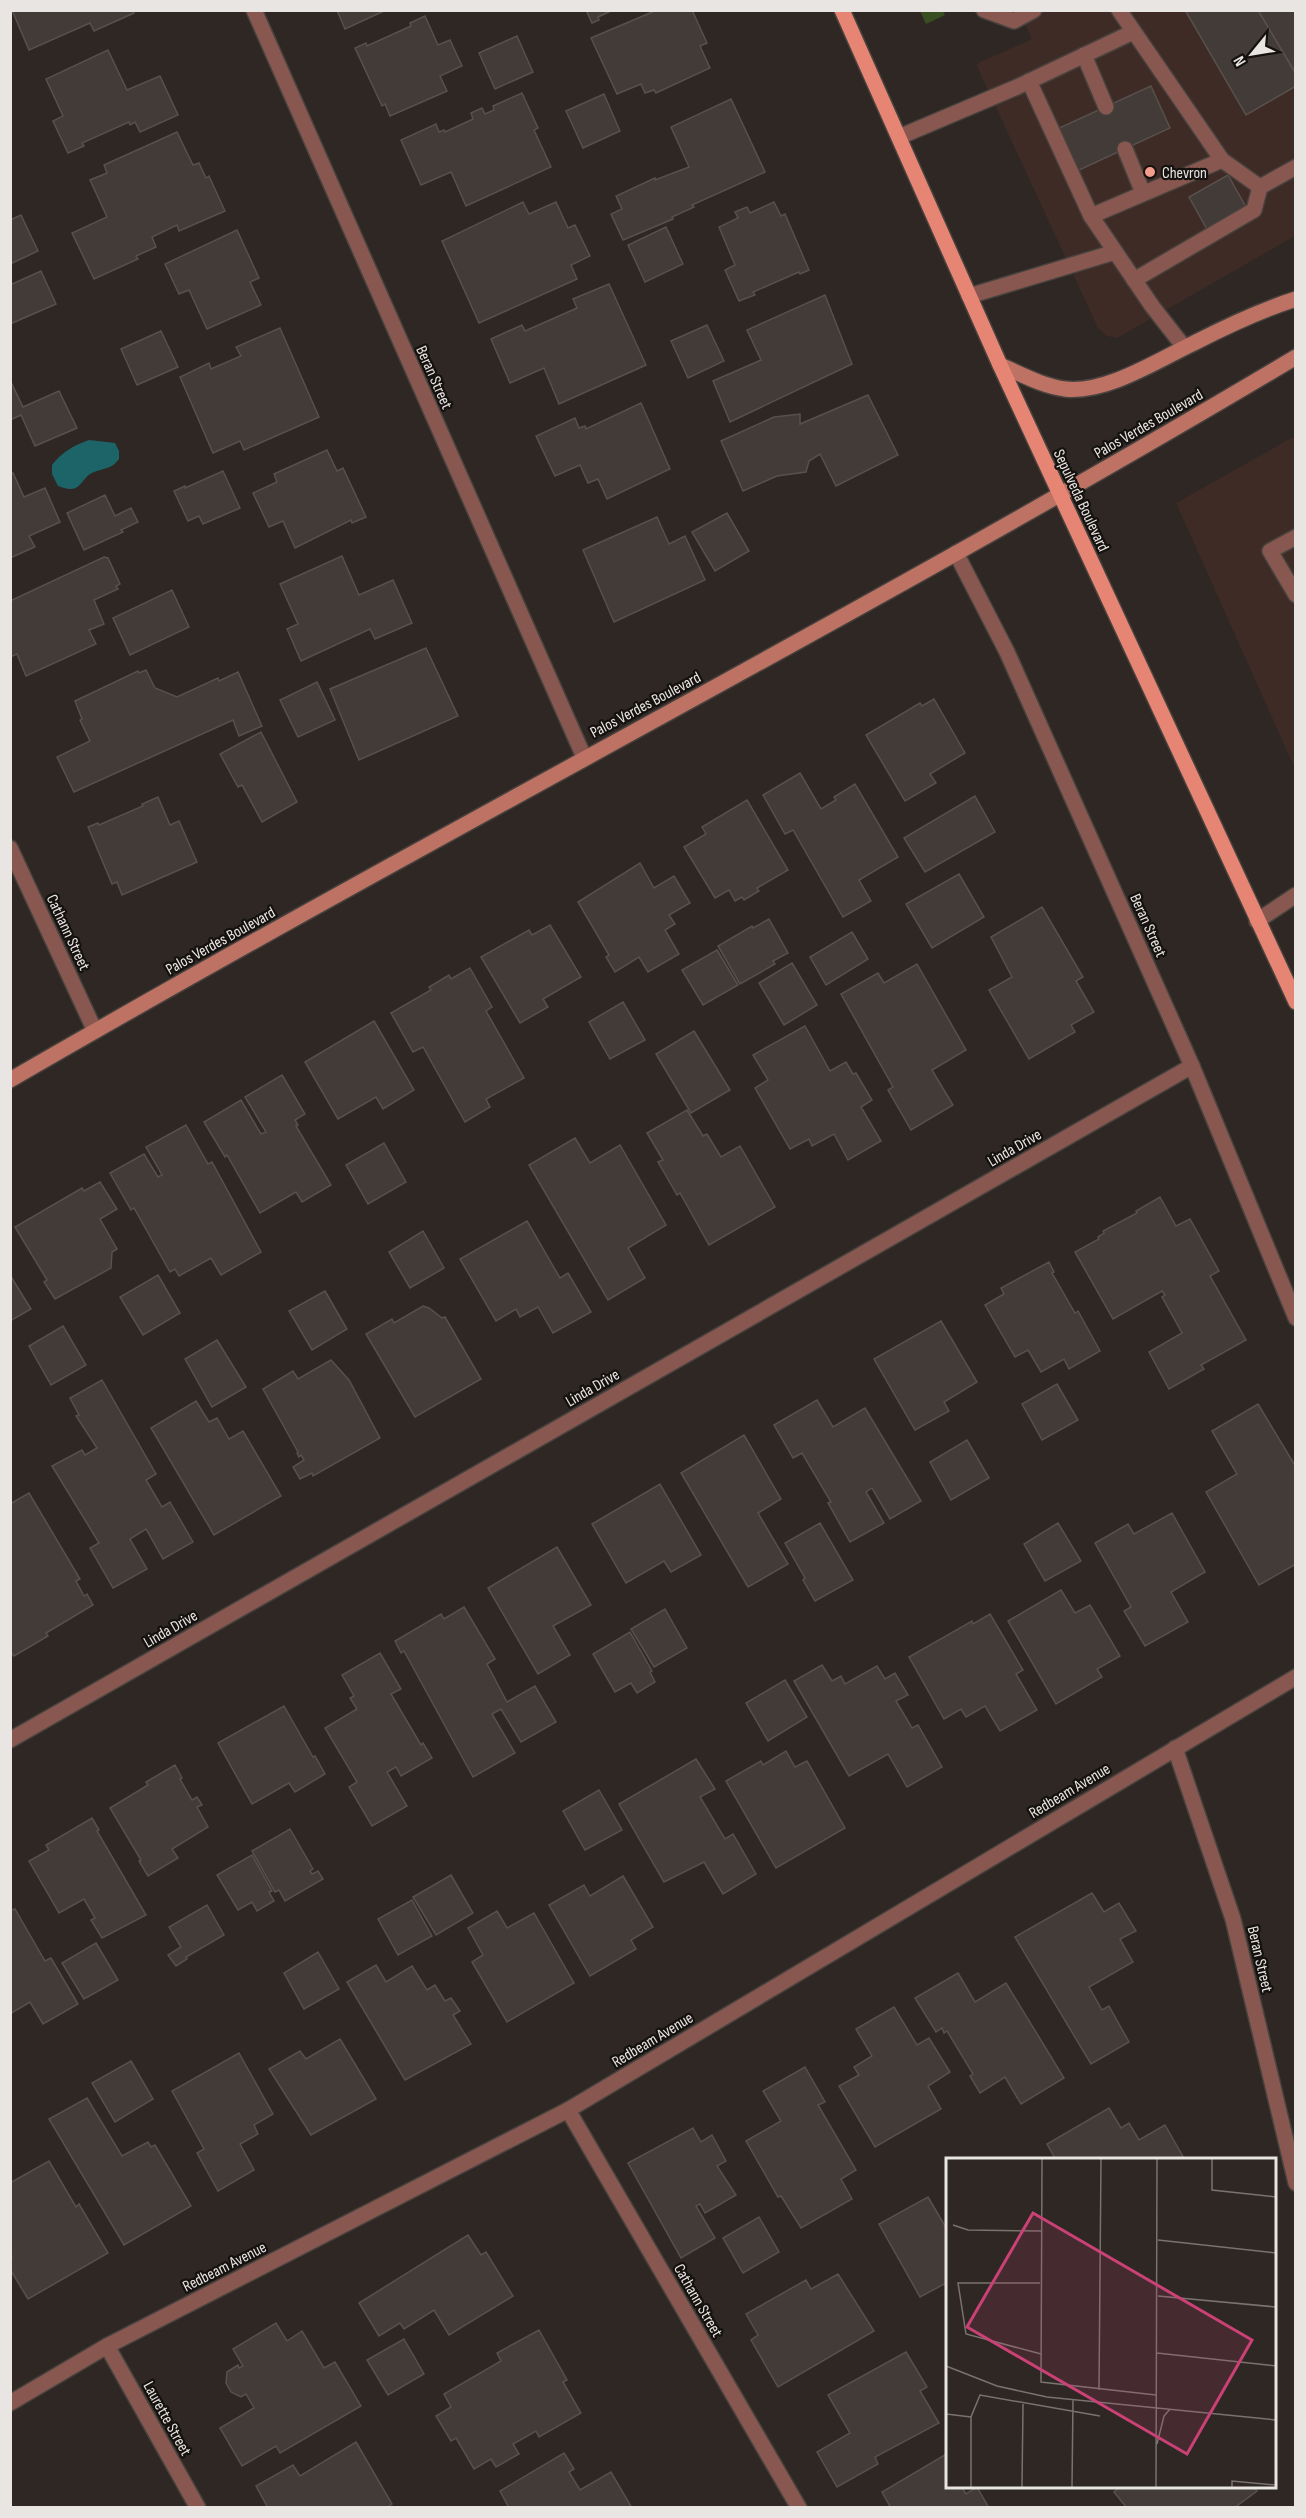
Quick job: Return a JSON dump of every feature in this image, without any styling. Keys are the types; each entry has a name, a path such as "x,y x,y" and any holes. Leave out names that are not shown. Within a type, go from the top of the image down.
{"main road":[{"name":"Sepulveda Boulevard","path":"842,10 1000,365 1296,1002"},
{"path":"1000,365 1044,385 1066,389 1091,388 1120,378 1238,321 1296,299"},
{"name":"Palos Verdes Boulevard","path":"10,1080 584,758 1060,495 1296,357"}],"street":[{"name":"Beran Street","path":"254,10 584,758"},
{"path":"984,10 1014,21 1034,10"},
{"path":"1119,10 1222,160 1260,187"},
{"path":"899,137 1029,81 1132,32"},
{"path":"1084,55 1106,106"},
{"path":"1029,81 1091,216 1134,280 1184,347"},
{"path":"1125,149 1143,193"},
{"path":"1091,216 1222,160"},
{"path":"1134,280 1254,210 1260,187 1296,167"},
{"path":"969,296 1115,252"},
{"path":"1296,537 1270,551 1296,595"},
{"name":"Beran Street","path":"956,553 1006,652 1192,1066 1296,1318"},
{"name":"Cathann Street","path":"10,848 95,1031"},
{"path":"1257,921 1296,896"},
{"name":"Linda Drive","path":"10,1740 1192,1066"},
{"name":"Redbeam Avenue","path":"10,2403 107,2346 568,2110 1296,1677"},
{"name":"Beran Street","path":"1175,1748 1233,1919 1296,2183"},
{"name":"Cathann Street","path":"568,2110 799,2508"},
{"name":"Laurette Street","path":"107,2346 198,2508"}],"shaded area":[{"path":"1019,11 1295,11 1295,236 1117,338 1107,336 1098,328 976,64 1032,39"},
{"path":"1295,436 1295,769 1176,503"}],"green space":[{"path":"920,11 943,11 945,15 926,24"}],"water":[{"path":"89,440 115,443 119,451 119,459 111,466 89,475 76,488 66,489 58,486 52,474 52,465 68,450"}],"building":[{"path":"12,10 133,10 134,13 94,31 90,23 29,50"},
{"path":"337,10 386,10 345,29"},
{"path":"586,10 613,10 598,17 599,20 592,23"},
{"path":"657,10 692,10 707,43 700,46 710,68 656,93 654,90 645,93 641,84 617,94 591,38"},
{"path":"1185,10 1258,10 1296,74 1296,86 1246,115"},
{"path":"1258,10 1296,10 1296,74"},
{"path":"425,16 438,45 450,40 462,66 440,76 447,91 390,116 385,104 382,106 355,48 366,43 367,46 411,26 410,23"},
{"path":"517,36 533,72 495,89 479,53"},
{"path":"108,50 127,90 160,76 178,115 140,132 135,122 130,125 129,122 82,143 84,146 68,153 53,121 63,116 46,79"},
{"path":"1151,86 1170,128 1077,171 1057,129"},
{"path":"522,93 538,128 534,130 551,167 466,206 451,172 421,185 401,140 436,124 439,132 444,130 445,132 473,119 471,113 482,108 485,114 494,110 493,106"},
{"path":"604,94 620,131 583,148 566,111"},
{"path":"731,99 765,172 692,205 694,207 672,217 673,219 623,240 611,214 622,209 616,196 655,178 655,180 689,167 671,127"},
{"path":"177,132 193,165 199,163 206,178 209,176 225,211 179,231 177,225 152,237 156,247 136,256 138,259 94,279 72,233 107,217 90,180 107,173 104,165"},
{"path":"1228,175 1247,209 1208,231 1189,197"},
{"path":"523,202 529,214 556,202 568,228 575,225 590,256 571,265 577,279 479,323 442,241"},
{"path":"774,202 781,216 785,214 809,270 753,292 755,295 739,301 725,270 735,265 719,227 738,218 735,212 747,207 750,213"},
{"path":"21,215 38,251 10,264 10,220"},
{"path":"666,227 683,264 645,282 628,245"},
{"path":"237,230 259,278 250,282 261,305 207,329 189,290 179,294 165,264"},
{"path":"41,271 56,304 10,324 10,285"},
{"path":"609,284 646,365 559,404 544,368 510,383 491,339 522,325 525,331 577,308 573,299"},
{"path":"825,295 852,364 730,422 713,381 761,360 747,330"},
{"path":"707,325 724,361 688,378 671,341"},
{"path":"280,328 319,417 244,450 240,441 213,453 180,377 209,363 211,369 241,356 236,347"},
{"path":"161,331 178,367 137,385 121,349"},
{"path":"10,380 23,407 59,391 77,428 35,446 21,415 10,420"},
{"path":"868,395 898,455 836,486 820,454 809,461 806,472 777,476 743,491 721,441 774,417 800,414 800,424"},
{"path":"641,403 670,469 607,499 598,479 588,483 580,465 555,476 536,436 575,418 579,428 585,426 586,429"},
{"path":"327,450 337,471 343,468 366,517 352,523 351,520 295,548 283,521 269,527 253,493 277,482 274,474"},
{"path":"223,471 240,508 203,524 199,516 188,521 174,491"},
{"path":"13,473 24,497 45,488 60,522 29,536 35,547 10,558 10,474"},
{"path":"105,495 115,516 131,508 138,522 121,530 123,532 84,550 67,513"},
{"path":"727,513 749,551 715,571 692,532"},
{"path":"657,517 669,544 685,536 705,580 614,622 583,550"},
{"path":"342,556 359,595 393,580 412,623 375,639 370,629 301,661 287,629 298,624 280,584"},
{"path":"104,557 108,558 120,584 116,586 118,589 94,600 104,624 89,630 96,644 26,676 17,654 10,657 10,601"},
{"path":"172,590 189,627 130,655 113,618"},
{"path":"426,648 458,716 359,760 330,689"},
{"path":"146,670 155,688 177,697 218,678 219,681 238,672 262,726 239,736 233,720 74,792 57,757 90,741 80,720 82,719 75,701 138,671 139,673"},
{"path":"317,682 335,720 298,737 280,700"},
{"path":"934,699 965,753 930,774 936,783 905,801 866,735 920,703 922,706"},
{"path":"261,732 297,802 262,822 242,785 238,787 220,754"},
{"path":"800,773 821,809 836,800 834,797 855,784 898,857 859,880 871,901 843,917 793,830 785,834 763,795"},
{"path":"975,796 995,832 925,872 904,838"},
{"path":"158,797 170,825 179,821 197,862 122,895 117,882 112,884 88,827 98,823 99,825"},
{"path":"747,800 788,870 757,888 759,891 744,900 742,897 735,901 729,890 715,898 684,847 706,834 702,827"},
{"path":"640,863 654,888 674,876 690,903 669,915 675,924 665,930 679,954 648,972 639,957 615,972 606,957 609,955 578,902"},
{"path":"959,874 984,917 932,948 906,904"},
{"path":"1042,907 1083,977 1076,981 1094,1012 1071,1025 1075,1032 1029,1059 989,990 1012,977 991,937"},
{"path":"769,919 788,953 773,961 775,964 740,984 718,946"},
{"path":"550,925 581,977 543,999 548,1007 520,1023 481,957 529,930 532,935"},
{"path":"852,932 868,959 826,985 810,957"},
{"path":"717,950 738,985 703,1005 682,970"},
{"path":"792,963 817,1005 784,1025 759,983"},
{"path":"917,964 966,1050 932,1070 953,1105 911,1130 888,1090 893,1087 841,994 878,973 884,983"},
{"path":"470,968 492,1007 486,1011 524,1078 486,1099 490,1107 465,1122 423,1047 413,1052 391,1013 431,990 429,987 449,975 451,979"},
{"path":"623,1002 645,1040 610,1059 589,1022"},
{"path":"374,1021 414,1090 383,1109 376,1097 338,1119 305,1062"},
{"path":"805,1026 830,1071 846,1062 853,1074 856,1073 872,1100 861,1107 881,1141 848,1160 834,1134 812,1146 809,1139 790,1149 755,1088 768,1080 753,1055"},
{"path":"694,1031 730,1090 691,1113 656,1054"},
{"path":"282,1075 305,1114 295,1120 298,1125 296,1126 331,1185 302,1202 296,1192 260,1213 227,1155 225,1157 204,1122 241,1100 261,1134 266,1132 245,1097"},
{"path":"687,1110 703,1136 707,1134 721,1157 740,1146 775,1207 709,1245 680,1193 677,1195 658,1162 663,1160 647,1133"},
{"path":"186,1125 208,1164 212,1162 261,1252 221,1275 211,1258 179,1276 175,1269 170,1272 134,1208 131,1210 110,1173 144,1154 158,1177 162,1175 146,1147"},
{"path":"575,1138 590,1163 620,1145 666,1225 628,1248 645,1278 608,1300 529,1165"},
{"path":"384,1143 406,1182 368,1204 346,1165"},
{"path":"100,1182 117,1209 100,1219 117,1249 112,1252 111,1268 55,1299 44,1282 47,1280 15,1227 82,1188 84,1191"},
{"path":"1160,1197 1176,1226 1190,1219 1219,1271 1210,1276 1246,1340 1201,1365 1204,1369 1169,1389 1149,1352 1182,1333 1162,1297 1165,1295 1162,1291 1113,1319 1075,1252 1099,1239 1103,1231 1137,1213 1136,1211"},
{"path":"527,1221 560,1278 568,1273 591,1312 553,1333 538,1307 520,1317 516,1309 496,1321 460,1259"},
{"path":"423,1231 444,1268 410,1288 389,1252"},
{"path":"1049,1262 1054,1272 1052,1273 1075,1313 1078,1311 1100,1351 1069,1369 1064,1359 1041,1372 1028,1350 1015,1357 985,1305 1004,1294 1001,1288"},
{"path":"10,1275 31,1309 10,1321"},
{"path":"158,1275 180,1313 143,1335 120,1297"},
{"path":"325,1291 347,1329 312,1350 289,1311"},
{"path":"423,1306 442,1318 445,1317 481,1379 415,1417 366,1334 392,1319 394,1323"},
{"path":"941,1321 977,1382 944,1402 949,1411 915,1430 874,1359"},
{"path":"63,1326 86,1365 51,1385 29,1346"},
{"path":"217,1340 246,1387 212,1407 185,1359"},
{"path":"331,1360 349,1380 380,1438 313,1476 312,1473 300,1479 293,1467 304,1460 301,1455 299,1457 263,1389 293,1371 298,1379"},
{"path":"102,1380 156,1474 146,1480 162,1507 170,1502 193,1542 163,1559 146,1529 130,1539 147,1569 113,1588 90,1548 99,1543 52,1466 82,1450 85,1455 97,1448 76,1416 79,1415 70,1398"},
{"path":"1057,1384 1078,1420 1042,1440 1022,1404"},
{"path":"817,1400 833,1427 865,1408 921,1501 890,1519 872,1488 866,1492 884,1523 850,1542 828,1503 831,1502 802,1453 793,1458 774,1425"},
{"path":"196,1401 209,1422 217,1418 229,1439 243,1431 281,1496 214,1535 151,1428"},
{"path":"1258,1404 1296,1467 1296,1564 1259,1585 1206,1492 1237,1474 1212,1431"},
{"path":"744,1435 781,1499 758,1513 788,1564 748,1587 681,1473"},
{"path":"967,1440 989,1478 951,1500 930,1462"},
{"path":"660,1484 701,1555 671,1572 664,1561 626,1583 592,1524"},
{"path":"29,1493 80,1579 76,1581 84,1596 87,1594 93,1605 46,1633 48,1636 14,1656 10,1651 10,1504"},
{"path":"1172,1513 1205,1572 1171,1592 1188,1622 1145,1646 1124,1611 1131,1607 1095,1543 1128,1524 1134,1534"},
{"path":"820,1523 853,1580 815,1601 785,1543"},
{"path":"1058,1523 1081,1561 1045,1581 1024,1544"},
{"path":"557,1547 591,1605 553,1626 570,1655 538,1674 488,1588"},
{"path":"1061,1590 1075,1613 1090,1605 1120,1656 1097,1669 1102,1677 1056,1704 1008,1621"},
{"path":"464,1607 495,1659 487,1664 507,1702 535,1686 556,1722 521,1742 501,1709 492,1714 515,1753 473,1777 404,1651 401,1653 395,1641 441,1614 444,1619"},
{"path":"665,1609 687,1648 654,1667 631,1629"},
{"path":"990,1614 1023,1670 1016,1674 1037,1710 1000,1731 985,1706 966,1717 961,1709 944,1719 909,1657 972,1621 973,1624"},
{"path":"630,1632 652,1671 650,1672 655,1682 637,1693 631,1683 615,1692 593,1654"},
{"path":"380,1653 401,1689 391,1694 421,1745 423,1743 432,1758 401,1776 396,1767 387,1772 407,1806 372,1826 349,1787 357,1782 325,1728 357,1709 350,1698 354,1696 342,1675"},
{"path":"822,1665 832,1681 841,1676 845,1684 877,1666 885,1679 895,1673 908,1695 896,1701 912,1728 918,1725 942,1767 907,1787 888,1754 849,1776 794,1681"},
{"path":"785,1680 807,1717 768,1741 746,1703"},
{"path":"284,1706 325,1774 295,1792 289,1783 252,1804 218,1743"},
{"path":"786,1751 795,1767 807,1761 845,1828 776,1868 726,1781 761,1761 763,1765"},
{"path":"696,1759 715,1789 700,1797 725,1839 733,1834 756,1874 723,1894 704,1862 664,1882 619,1804"},
{"path":"175,1765 192,1800 197,1797 202,1805 197,1807 208,1827 172,1849 178,1858 148,1876 110,1808 148,1785 146,1782"},
{"path":"599,1790 622,1830 585,1850 563,1811"},
{"path":"92,1818 99,1830 97,1831 146,1915 102,1938 91,1920 95,1918 84,1899 59,1913 29,1861 49,1850 46,1845"},
{"path":"290,1829 313,1869 310,1871 312,1874 318,1871 323,1879 285,1901 279,1890 275,1892 252,1851"},
{"path":"252,1855 272,1891 269,1892 274,1901 257,1911 252,1902 238,1910 217,1875"},
{"path":"451,1875 473,1913 436,1935 413,1897"},
{"path":"623,1876 653,1927 631,1940 636,1949 590,1976 549,1905 584,1885 590,1896"},
{"path":"1092,1893 1104,1912 1119,1903 1136,1931 1120,1939 1133,1962 1089,1987 1102,2010 1109,2006 1129,2042 1091,2064 1015,1937"},
{"path":"412,1900 432,1936 398,1955 378,1919"},
{"path":"207,1905 224,1935 186,1957 187,1959 176,1966 168,1955 181,1947 169,1927"},
{"path":"15,1909 45,1961 51,1958 78,2004 43,2024 30,2002 10,2014 10,1911"},
{"path":"497,1911 507,1928 534,1913 574,1983 507,2022 472,1962 483,1955 468,1928"},
{"path":"96,1943 118,1980 84,1999 62,1963"},
{"path":"318,1952 339,1989 304,2009 284,1973"},
{"path":"376,1965 386,1982 412,1966 427,1990 435,1985 445,2001 451,1998 460,2011 453,2015 471,2044 405,2080 347,1982"},
{"path":"958,1973 975,2002 1006,1983 1064,2078 1021,2104 1005,2077 980,2093 970,2076 973,2074 947,2031 944,2033 942,2028 936,2032 915,1998"},
{"path":"894,2007 917,2045 929,2038 950,2072 928,2086 941,2109 875,2147 839,2086 859,2075 854,2067 872,2056 856,2029"},
{"path":"340,2039 376,2099 311,2135 269,2069 300,2051 306,2059"},
{"path":"239,2053 273,2114 254,2125 258,2134 240,2144 254,2170 218,2191 197,2153 204,2149 172,2091"},
{"path":"131,2061 153,2099 115,2122 92,2083"},
{"path":"805,2067 825,2102 818,2105 856,2170 841,2179 852,2199 801,2228 781,2196 778,2197 746,2141 781,2121 763,2091"},
{"path":"87,2098 122,2156 148,2142 151,2147 155,2145 191,2206 124,2245 49,2119"},
{"path":"1109,2108 1121,2128 1129,2123 1139,2140 1165,2125 1184,2158 1055,2158 1047,2144"},
{"path":"693,2128 701,2142 712,2135 726,2161 717,2166 736,2195 705,2213 700,2204 696,2206 715,2238 681,2258 628,2163"},
{"path":"49,2161 76,2207 79,2204 108,2253 28,2299 10,2269 12,2256 10,2252 10,2183"},
{"path":"928,2197 946,2228 946,2283 920,2297 879,2224"},
{"path":"759,2217 779,2252 743,2273 723,2238"},
{"path":"468,2235 481,2255 486,2252 513,2296 449,2335 434,2310 404,2329 400,2323 379,2336 359,2303"},
{"path":"838,2274 874,2331 778,2387 751,2340 758,2335 746,2314 806,2280 811,2289"},
{"path":"276,2323 287,2341 302,2331 324,2368 335,2362 361,2406 280,2453 276,2446 242,2466 220,2428 254,2408 246,2394 241,2397 231,2392 226,2383 227,2372 238,2365 239,2368 243,2366 233,2349"},
{"path":"539,2330 567,2380 563,2382 581,2413 539,2437 536,2431 513,2444 519,2454 496,2467 491,2459 474,2469 456,2438 451,2441 436,2416 451,2407 444,2394 501,2361 497,2353"},
{"path":"404,2339 424,2374 388,2395 367,2360"},
{"path":"906,2352 927,2387 920,2391 939,2423 875,2457 878,2464 837,2487 817,2452 850,2433 828,2395"},
{"path":"356,2442 392,2504 386,2508 268,2508 256,2486 293,2465 300,2476"},
{"path":"564,2453 574,2469 569,2472 580,2490 611,2472 632,2508 509,2508 500,2491"},
{"path":"946,2454 946,2488 962,2488 966,2494 978,2488 989,2508 891,2508 882,2492"},
{"path":"1119,2488 1255,2488 1257,2491 1234,2508 1127,2508 1114,2492"}],"place":[{"name":"Chevron","path":"1150,172"}]}
